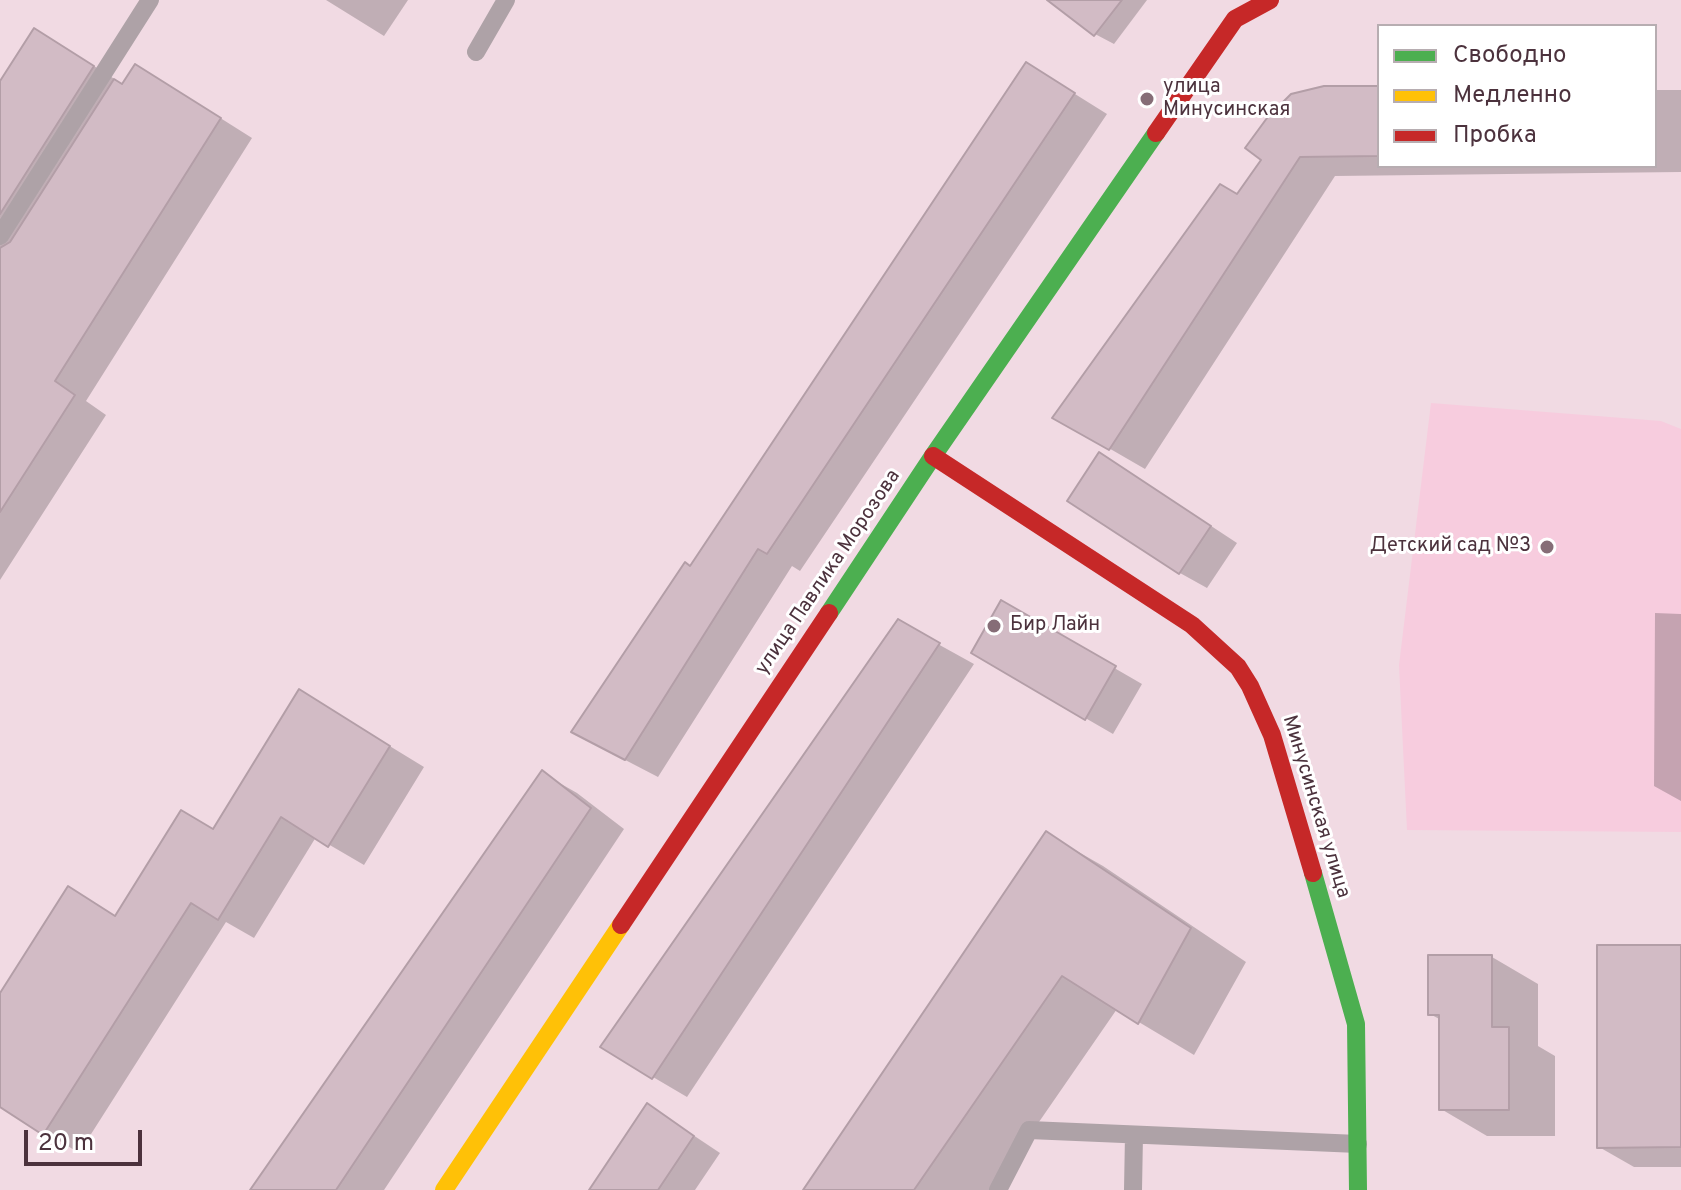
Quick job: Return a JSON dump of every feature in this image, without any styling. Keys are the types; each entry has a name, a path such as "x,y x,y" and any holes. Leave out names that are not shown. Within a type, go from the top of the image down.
{"street":[{"name":"улица Павлика Морозова","path":"444,1190 933,456 1235,19 1270,0"},
{"name":"Минусинская улица","path":"933,456 1192,625 1238,667 1250,686 1272,735 1356,1024 1358,1190"}],"lane":[{"path":"0,236 150,0"},
{"path":"476,52 506,0"},
{"path":"998,1190 1029,1130 1358,1144"},
{"path":"1133,1190 1134,1135"}],"shaded area":[{"name":"Детский сад №3","path":"1431,403 1661,421 1681,429 1681,832 1407,830 1399,665"}],"building":[{"path":"1047,0 1122,0 1094,36"},
{"path":"34,28 94,66 0,214 0,81"},
{"path":"1026,62 1075,93 767,554 758,549 625,760 571,732 685,562 690,566"},
{"path":"135,64 221,118 55,381 75,395 0,512 0,248 10,242 114,79 122,84"},
{"path":"1324,86 1377,86 1377,156 1300,157 1109,450 1052,418 1220,184 1237,194 1261,160 1245,148 1267,118 1291,94"},
{"path":"1099,452 1211,526 1179,574 1067,501"},
{"path":"1001,600 1116,666 1085,720 971,653"},
{"path":"898,619 940,643 652,1079 600,1047"},
{"path":"299,689 390,746 328,847 281,817 218,920 191,903 43,1135 0,1107 0,993 68,886 115,916 181,810 213,829"},
{"path":"542,770 591,808 336,1190 250,1190"},
{"path":"1046,831 1191,928 1138,1024 1062,976 914,1190 803,1190"},
{"path":"1597,945 1681,945 1681,1147 1597,1148"},
{"path":"1428,955 1492,955 1492,1027 1509,1027 1509,1110 1439,1110 1439,1015 1428,1015"},
{"path":"647,1103 694,1136 658,1190 589,1190"}],"traffic: fast":[{"path":"829,613 933,456 1156,133"},
{"path":"1313,873 1356,1024 1358,1190"}],"traffic: slow":[{"path":"444,1190 621,925"}],"traffic: jam":[{"path":"1156,133 1235,19 1270,0"},
{"path":"933,456 1192,625 1238,667 1272,735 1313,873"},
{"path":"621,925 829,613"}],"place":[{"name":"улица Минусинская","path":"1147,99"},
{"name":"Детский сад №3","path":"1547,547"},
{"name":"Бир Лайн","path":"994,626"}]}
